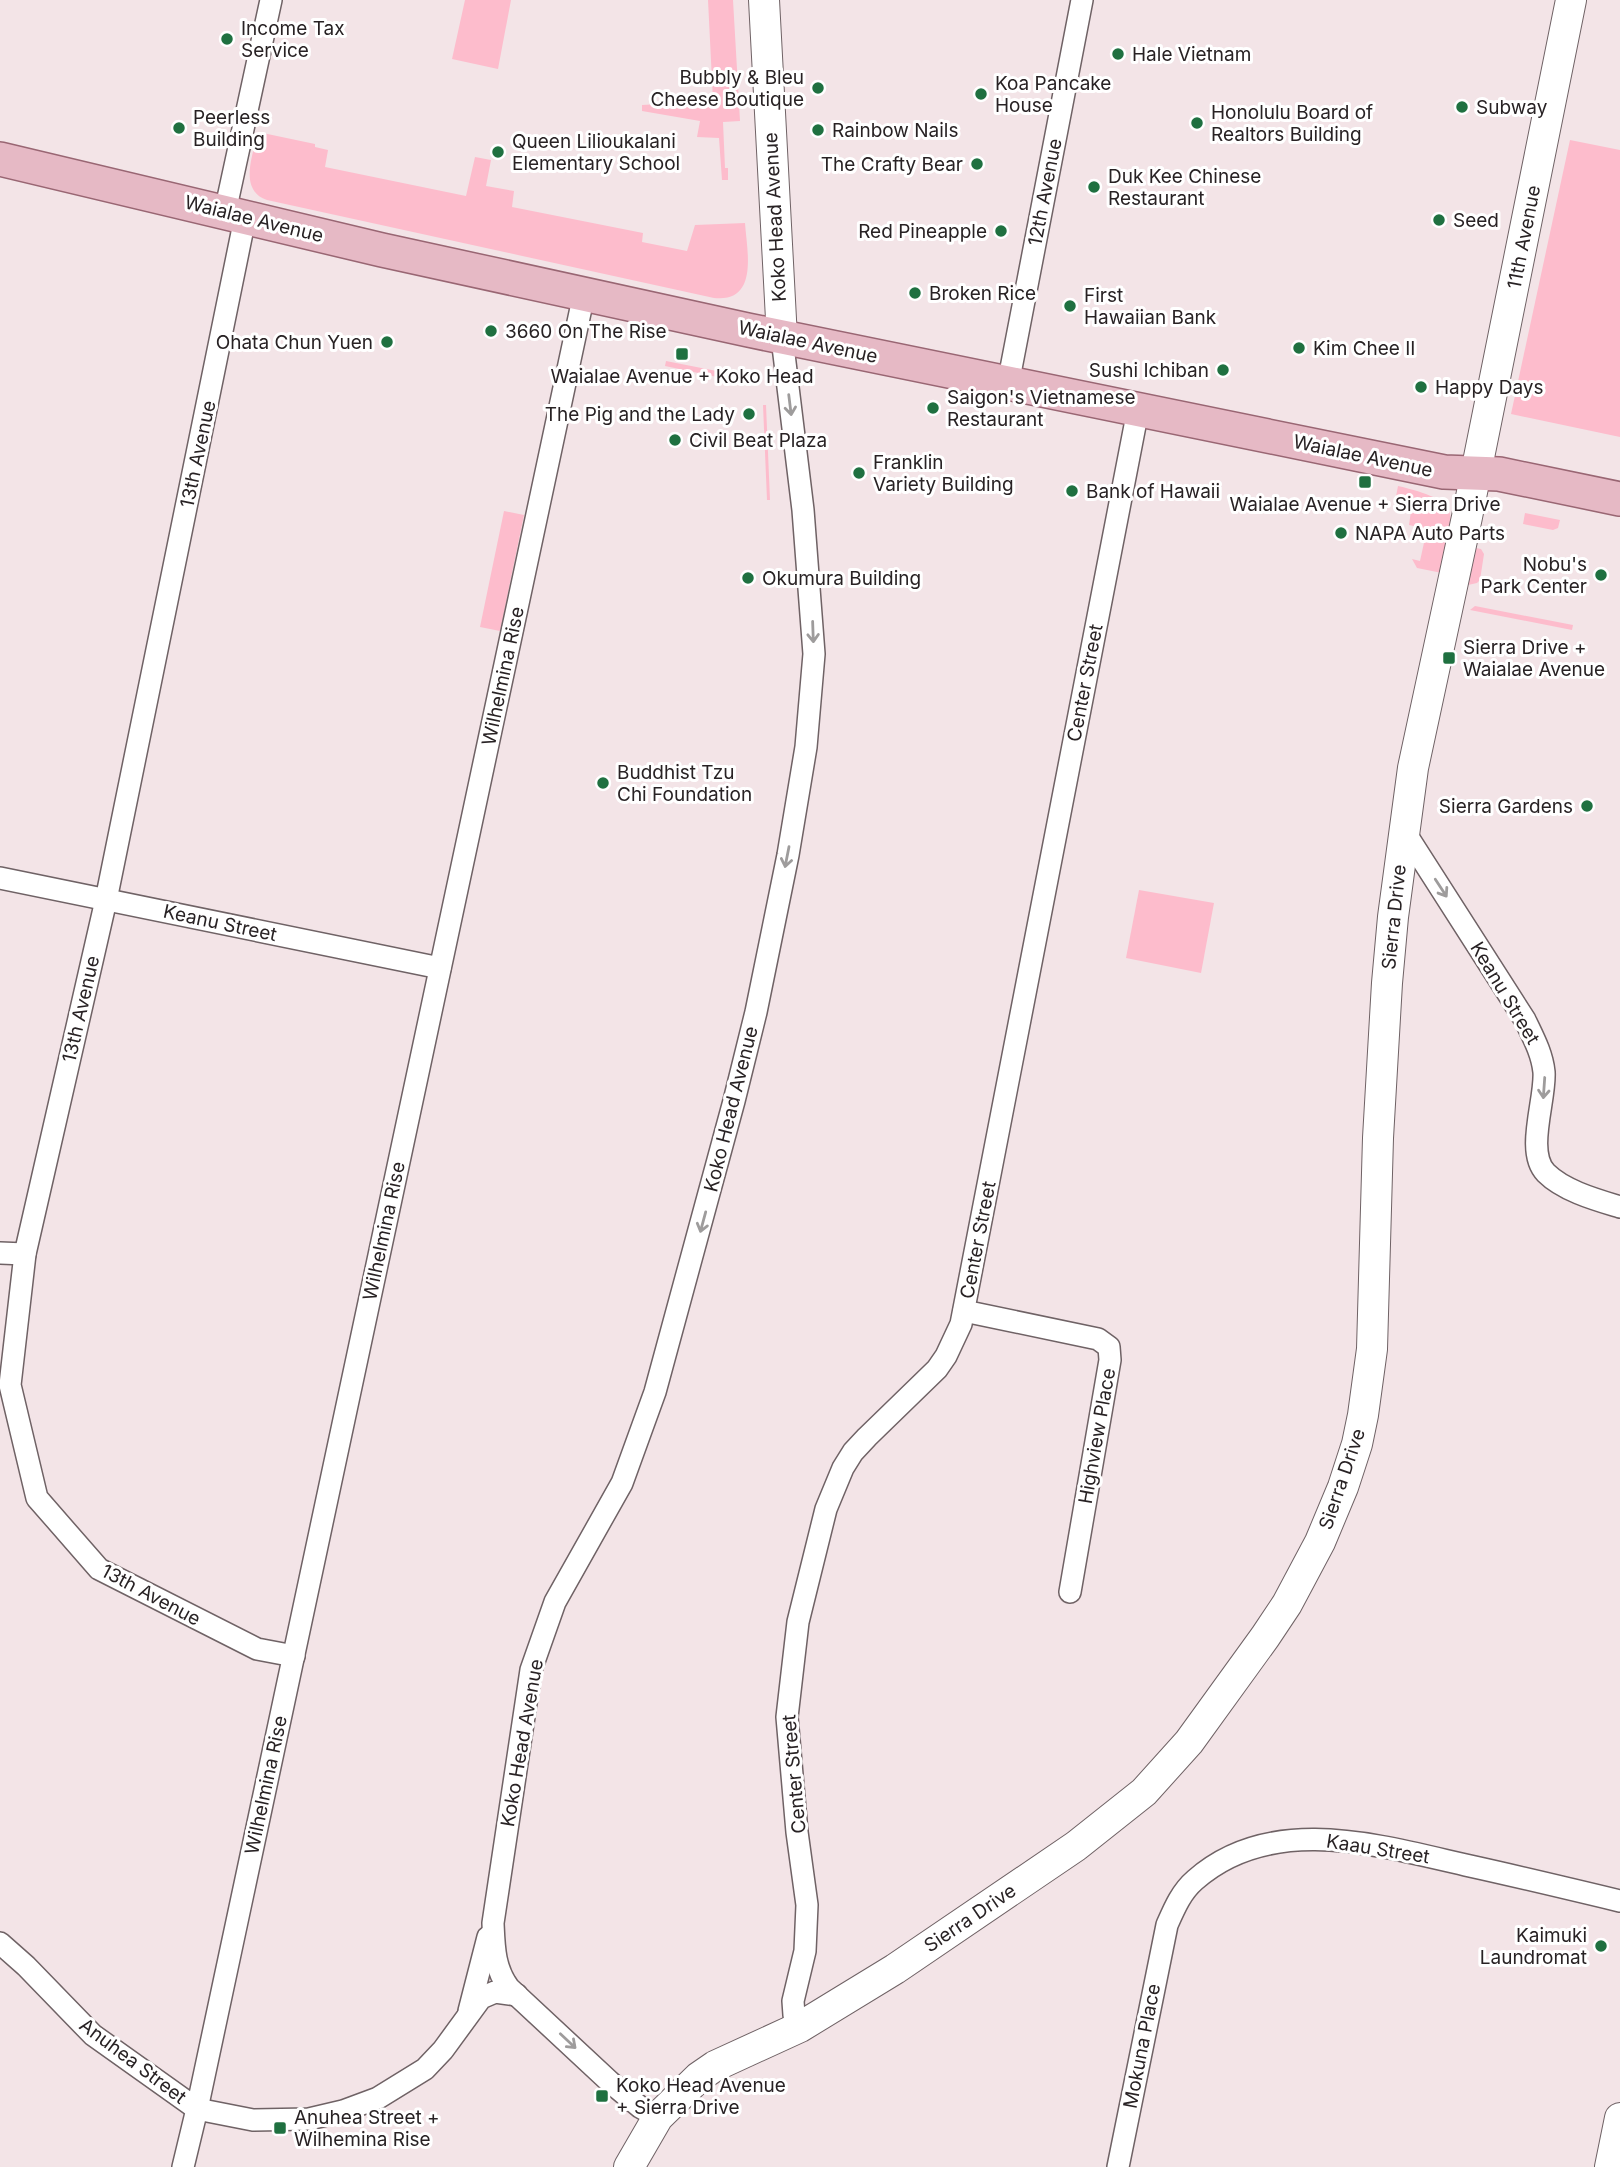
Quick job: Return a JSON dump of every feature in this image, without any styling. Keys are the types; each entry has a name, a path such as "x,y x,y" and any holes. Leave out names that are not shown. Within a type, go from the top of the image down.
{"main road":[{"name":"Waialae Avenue","path":"0,159 235,215 782,338 1444,472 1499,474 1620,499"}],"street":[{"name":"13th Avenue","path":"271,0 235,215 106,900 25,1254 10,1385 37,1498 99,1569 257,1648 294,1656"},
{"name":"Koko Head Avenue","path":"658,2117 640,2107 610,2082 505,1983 495,1958 494,1923 531,1670 555,1602 622,1483 655,1392 750,1037 790,843 806,747 814,654 804,520 782,338 764,0"},
{"name":"12th Avenue","path":"1008,384 1082,0"},
{"name":"11th Avenue","path":"1476,474 1571,0"},
{"name":"Wilhelmina Rise","path":"183,2167 584,294"},
{"name":"Center Street","path":"800,2027 794,2015 793,2001 805,1951 807,1905 797,1832 787,1717 798,1622 826,1508 843,1468 867,1437 942,1363 955,1340 964,1311 1138,410"},
{"name":"Sierra Drive","path":"629,2167 658,2117 699,2077 715,2066 800,2027 895,1969 1065,1854 1143,1792 1189,1742 1265,1637 1315,1552 1350,1466 1363,1415 1374,1306 1378,1151 1393,918 1413,768 1476,474"},
{"name":"Keanu Street","path":"1404,831 1535,1039 1543,1063 1544,1076 1536,1147 1541,1166 1546,1173 1564,1185 1620,1208"},
{"name":"Keanu Street","path":"0,878 440,968"},
{"path":"0,1253 25,1254"},
{"name":"Highview Place","path":"964,1311 1098,1339 1109,1347 1110,1360 1070,1592"},
{"name":"Kaau Street","path":"1167,1925 1179,1900 1194,1881 1219,1864 1246,1850 1277,1841 1312,1838 1401,1850 1620,1901"},
{"name":"Anuhea Street","path":"467,2017 481,1972 496,1902"},
{"name":"Mokuna Place","path":"1118,2167 1167,1925"},
{"name":"Anuhea Street","path":"0,1943 93,2035 197,2109 231,2116 274,2120 309,2119 353,2108 398,2087 425,2069 443,2050 477,2003 487,1995 502,1992 517,1995"},
{"path":"1610,2167 1620,2118"}],"shaded area":[{"path":"465,0 511,0 498,69 452,59"},
{"path":"708,0 733,0 740,121 723,122 728,180 722,180 719,138 697,137 700,121 642,111 642,105 713,101"},
{"path":"258,132 315,144 315,147 328,150 325,167 466,196 475,157 491,160 486,186 514,191 512,207 643,233 642,242 687,251 695,225 745,223 748,260 744,284 738,292 728,297 714,298 267,200 258,195 250,180 251,161"},
{"path":"1570,140 1620,150 1620,437 1511,414"},
{"path":"666,361 742,376 741,382 665,366"},
{"path":"763,405 766,405 770,500 767,500"},
{"path":"1398,486 1435,498 1445,505 1450,513 1450,536 1442,573 1417,568 1412,559 1420,561 1427,529 1409,525 1411,511 1394,507"},
{"path":"504,511 524,515 500,631 480,627"},
{"path":"1525,513 1560,520 1558,528 1553,530 1523,524"},
{"path":"1476,548 1481,549 1484,554 1480,580 1468,585"},
{"path":"1475,606 1573,625 1572,630 1470,610"},
{"path":"1139,890 1214,903 1201,973 1126,958"}],"place":[{"name":"Income Tax Service","path":"227,39"},
{"name":"Hale Vietnam","path":"1118,54"},
{"name":"Bubbly & Bleu Cheese Boutique","path":"818,88"},
{"name":"Koa Pancake House","path":"981,94"},
{"name":"Subway","path":"1462,107"},
{"name":"Honolulu Board of Realtors Building","path":"1197,123"},
{"name":"Peerless Building","path":"179,128"},
{"name":"Rainbow Nails","path":"818,130"},
{"name":"Queen Lilioukalani Elementary School","path":"498,152"},
{"name":"The Crafty Bear","path":"977,164"},
{"name":"Duk Kee Chinese Restaurant","path":"1094,187"},
{"name":"Seed","path":"1439,220"},
{"name":"Red Pineapple","path":"1001,231"},
{"name":"Broken Rice","path":"915,293"},
{"name":"First Hawaiian Bank","path":"1070,306"},
{"name":"3660 On The Rise","path":"491,331"},
{"name":"Ohata Chun Yuen","path":"387,342"},
{"name":"Kim Chee II","path":"1299,348"},
{"name":"Waialae Avenue + Koko Head","path":"682,354"},
{"name":"Sushi Ichiban","path":"1223,370"},
{"name":"Happy Days","path":"1421,387"},
{"name":"Saigon's Vietnamese Restaurant","path":"933,408"},
{"name":"The Pig and the Lady","path":"749,414"},
{"name":"Civil Beat Plaza","path":"675,440"},
{"name":"Franklin Variety Building","path":"859,473"},
{"name":"Waialae Avenue + Sierra Drive","path":"1365,482"},
{"name":"Bank of Hawaii","path":"1072,491"},
{"name":"NAPA Auto Parts","path":"1341,533"},
{"name":"Nobu's Park Center","path":"1601,575"},
{"name":"Okumura Building","path":"748,578"},
{"name":"Sierra Drive + Waialae Avenue","path":"1449,658"},
{"name":"Buddhist Tzu Chi Foundation","path":"603,783"},
{"name":"Sierra Gardens","path":"1587,806"},
{"name":"Kaimuki Laundromat","path":"1601,1946"},
{"name":"Koko Head Avenue + Sierra Drive","path":"602,2096"},
{"name":"Anuhea Street + Wilhemina Rise","path":"280,2128"}]}
